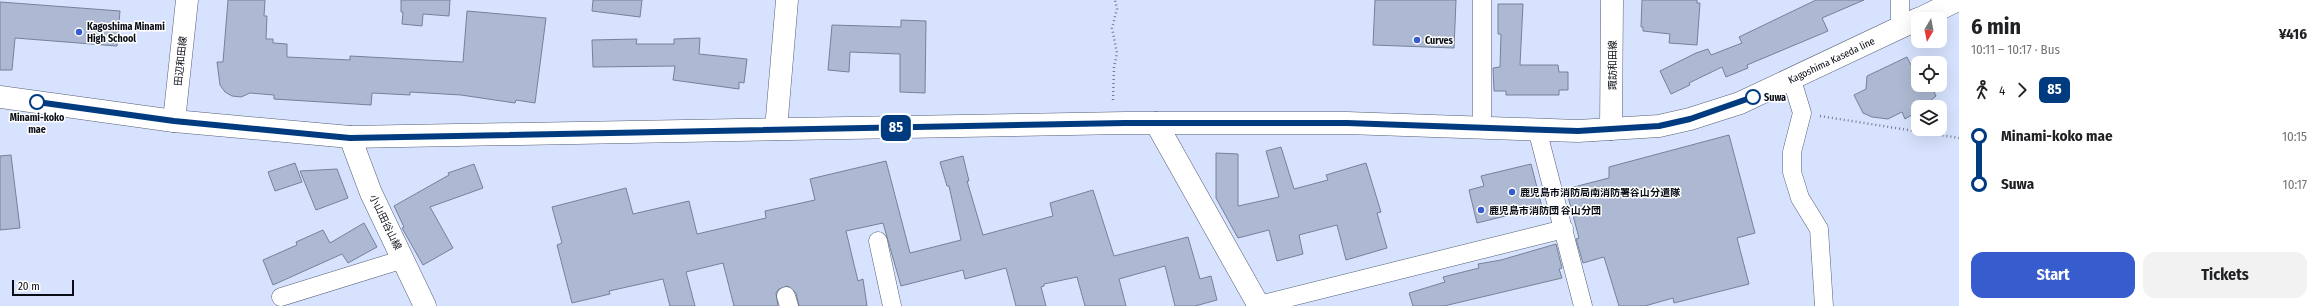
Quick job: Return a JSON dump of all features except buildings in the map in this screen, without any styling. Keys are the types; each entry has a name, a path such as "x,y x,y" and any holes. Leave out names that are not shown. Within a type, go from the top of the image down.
{"main road":[{"name":"田辺和田線","path":"174,121 187,0"},
{"path":"776,129 787,0"},
{"name":"諏訪和田線","path":"1611,129 1612,0"},
{"name":"Kagoshima Kaseda line","path":"1933,12 1958,0"},
{"name":"Kagoshima Kaseda line","path":"0,97 174,121 350,138 1156,123 1342,123 1482,126 1578,131 1659,126 1690,119 1740,103 1792,80 1911,22"},
{"path":"1156,123 1258,306"},
{"name":"小山田谷山線","path":"350,138 371,193 404,259 425,306"}],"street":[{"path":"1482,0 1482,126"},
{"path":"1900,0 1911,20"},
{"path":"1792,80 1802,113 1792,152 1792,172 1800,198 1819,229 1824,306"},
{"path":"1537,129 1583,306"},
{"path":"1258,306 1564,229"},
{"path":"878,241 892,306"},
{"path":"281,297 404,259"}],"path":[{"path":"1113,100 1114,67 1117,53 1112,28 1117,9 1115,0"},
{"path":"1802,113 1959,138"}],"bus line":[{"name":"85","path":"37,102 174,121 350,138 1125,123 1347,123 1482,126 1578,131 1659,126 1690,119 1740,103 1753,97"}],"place":[{"name":"Kagoshima Minami High School","path":"79,32"},
{"name":"Curves","path":"1417,40"},
{"name":"Suwa","path":"1753,97"},
{"name":"Minami-koko mae","path":"37,102"},
{"name":"鹿児島市消防局南消防署谷山分遣隊","path":"1512,192"},
{"name":"鹿児島市消防団 谷山分団","path":"1481,210"}]}
